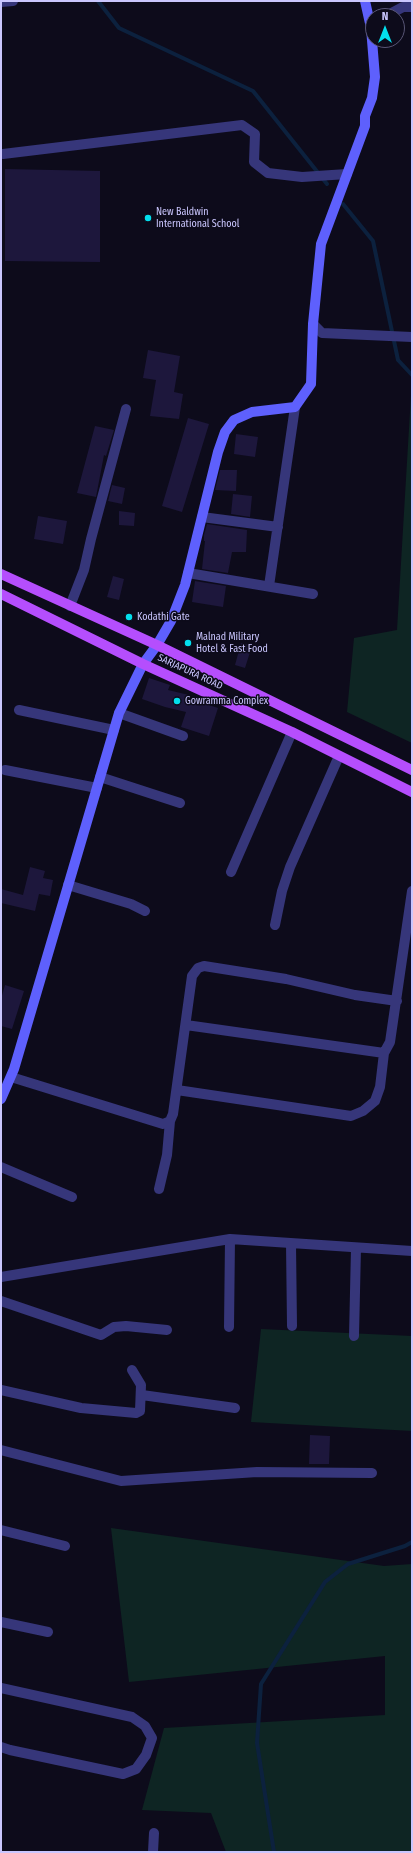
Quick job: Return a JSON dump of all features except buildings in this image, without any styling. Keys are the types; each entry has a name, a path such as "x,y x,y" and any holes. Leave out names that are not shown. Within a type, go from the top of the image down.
{"main road":[{"name":"SARJAPURA ROAD","path":"1,574 157,645 412,770"},
{"name":"SARJAPURA ROAD","path":"1,594 143,664 292,732 412,792"}],"street":[{"path":"1,2 13,1"},
{"path":"401,8 412,7"},
{"path":"269,586 295,407 311,384 314,324 321,244 365,126 366,116 372,98 375,77 373,48"},
{"path":"3,154 242,125 255,134 254,162 268,173 302,177 347,174"},
{"path":"314,324 322,333 412,337"},
{"path":"2,1096 11,1077 119,713 143,664 157,645 171,621 185,585 218,452 225,432 234,420 252,412 295,407"},
{"path":"70,606 84,570 126,409"},
{"path":"202,517 278,527"},
{"path":"188,573 314,594"},
{"path":"19,710 114,730"},
{"path":"119,713 183,736"},
{"path":"231,872 292,732"},
{"path":"275,925 282,891 290,867 339,756"},
{"path":"5,770 97,788"},
{"path":"100,777 180,803"},
{"path":"68,885 131,904 145,911"},
{"path":"177,1090 351,1116 363,1111 375,1101 380,1087 384,1053 390,1042 412,891"},
{"path":"160,1189 167,1155 170,1121 174,1114 192,976 195,970 204,966 293,980 355,995 396,1001"},
{"path":"186,1025 384,1053"},
{"path":"11,1077 163,1124 170,1121"},
{"path":"1,1167 72,1197"},
{"path":"228,1327 230,1239"},
{"path":"1,1277 230,1239 412,1251"},
{"path":"291,1244 292,1326"},
{"path":"354,1336 356,1248"},
{"path":"1,1301 101,1335 114,1327 126,1326 167,1330"},
{"path":"1,1390 81,1408 136,1413 140,1411 142,1395 141,1385 132,1370"},
{"path":"142,1395 235,1408"},
{"path":"1,1450 121,1481 257,1472 372,1473"},
{"path":"1,1530 65,1546"},
{"path":"1,1622 48,1632"},
{"path":"1,1688 132,1717 145,1726 152,1738 146,1755 136,1769 123,1774 1,1747"},
{"path":"153,1852 154,1833"}],"green space":[{"path":"412,378 412,743 347,712 354,638 397,630"},
{"path":"261,1329 412,1336 412,1431 251,1422"},
{"path":"111,1528 384,1566 412,1564 412,1852 226,1852 211,1813 142,1810 164,1728 385,1715 385,1656 129,1682"}],"waterway":[{"path":"98,1 119,28 253,91 327,184"},
{"path":"343,204 373,241 398,360 412,375"},
{"path":"274,1852 257,1743 261,1684 325,1582 348,1564 405,1546 412,1542"}],"place":[{"name":"New Baldwin International School","path":"148,218"},
{"name":"Kodathi Gate","path":"129,617"},
{"name":"Malnad Military Hotel & Fast Food","path":"188,643"},
{"name":"Gowramma Complex","path":"177,701"}]}
